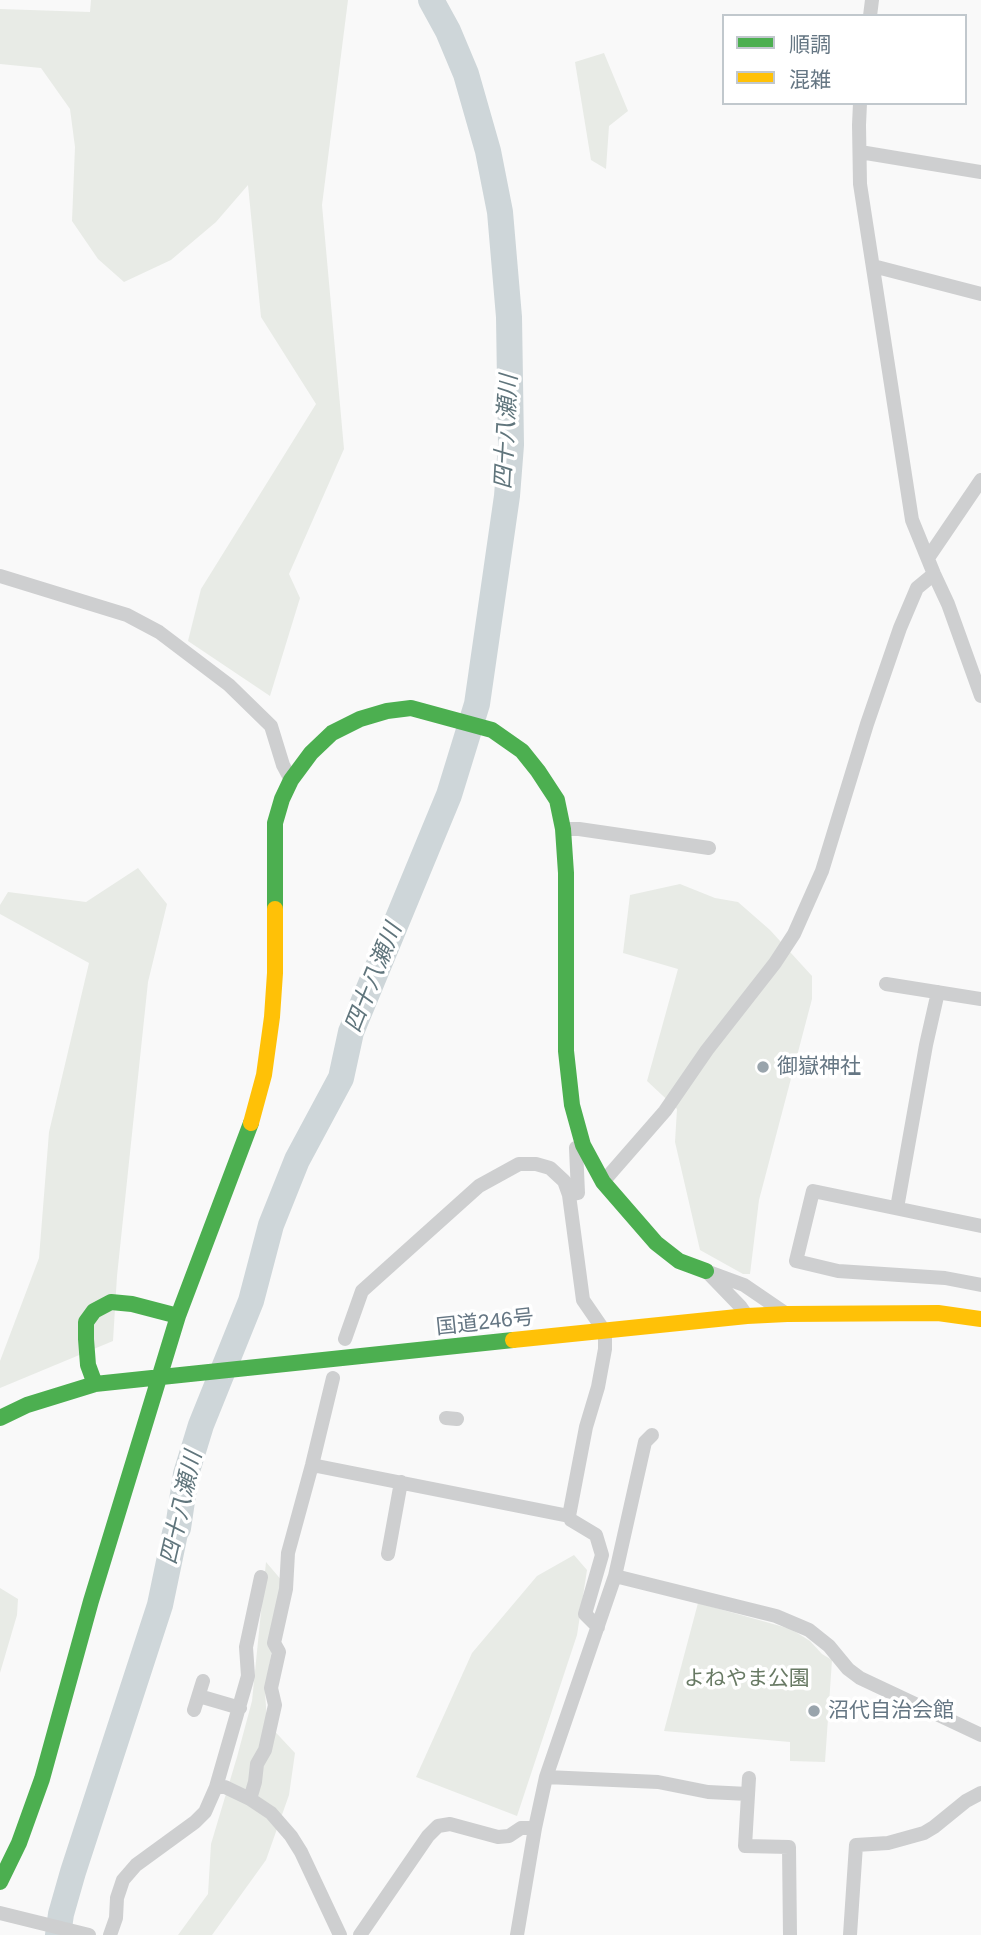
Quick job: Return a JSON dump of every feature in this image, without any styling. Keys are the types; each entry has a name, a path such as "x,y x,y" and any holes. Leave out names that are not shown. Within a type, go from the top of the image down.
{"main road":[{"path":"0,1882 19,1843 42,1779 91,1601 178,1316 250,1126 264,1075 272,1017 275,973 275,823 291,780 311,752 332,733 360,719 387,711 411,708 492,730 522,751 538,771 557,800 563,829 566,873 566,1051 572,1105 583,1145 603,1182 656,1243 679,1261 706,1271"},
{"path":"95,1384 88,1365 86,1339 86,1322 94,1311 111,1302 132,1304 178,1316"},
{"name":"国道246号","path":"0,1418 27,1405 95,1384 124,1380 747,1317 787,1314 938,1313 981,1319"}],"street":[{"path":"860,105 860,184 912,520 948,604 981,696"},
{"path":"860,152 981,172"},
{"path":"873,266 981,294"},
{"path":"928,558 981,480"},
{"path":"603,1182 665,1111 794,934 822,871 900,628 917,588 934,574"},
{"path":"0,576 127,615 159,632 229,685 271,726 283,765 291,780"},
{"path":"563,829 709,848"},
{"path":"886,984 981,999"},
{"path":"897,1208 938,992"},
{"path":"569,1195 578,1193 576,1148 583,1145"},
{"path":"345,1339 362,1291 479,1186 519,1164 536,1164 550,1168 564,1181 569,1195 583,1300 605,1332 606,1349 586,1427 569,1516"},
{"path":"981,1226 813,1191 796,1261 838,1271 945,1278 981,1285"},
{"path":"706,1271 744,1285 787,1314"},
{"path":"706,1271 747,1317"},
{"path":"250,1798 275,1705 271,1688 279,1651 274,1643 286,1589 288,1553 334,1378"},
{"path":"517,1935 546,1777 615,1576 645,1442 652,1435"},
{"path":"312,1465 569,1516 571,1520 596,1535 602,1555 585,1614 598,1627"},
{"path":"388,1554 401,1482"},
{"path":"615,1576 776,1616 809,1630 860,1678 981,1735"},
{"path":"110,1935 123,1880 136,1865 205,1812 216,1787 248,1676 246,1647 261,1577"},
{"path":"203,1681 196,1703 240,1709"},
{"path":"546,1777 658,1782 708,1791 748,1794"},
{"path":"748,1777 745,1846 789,1847 790,1935"},
{"path":"216,1787 225,1787 250,1798 271,1813 291,1836 340,1935"},
{"path":"850,1935 856,1845 888,1843 924,1833 981,1793"},
{"path":"360,1935 428,1836 438,1826 450,1824 498,1837 509,1836 521,1828 535,1828"},
{"path":"4,1914 89,1935"}],"green space":[{"path":"91,0 348,0 322,205 344,449 289,574 300,598 270,696 188,641 201,589 316,404 261,317 248,185 216,222 171,260 124,282 98,259 72,221 75,147 70,109 41,68 0,64 0,9 90,12"},
{"path":"604,53 628,111 609,126 606,169 591,160 575,62"},
{"path":"138,868 167,904 148,982 117,1276 113,1341 0,1388 0,1361 39,1258 49,1132 89,963 0,914 0,905 8,892 86,902"},
{"path":"680,884 715,898 738,902 770,930 812,976 812,999 759,1200 750,1274 743,1274 700,1250 675,1142 677,1109 647,1081 678,969 623,953 630,895"},
{"path":"574,1555 587,1570 577,1635 517,1816 416,1777 472,1653 537,1576"},
{"path":"266,1562 283,1582 265,1691 267,1723 295,1753 289,1795 266,1860 212,1935 178,1935 208,1894 211,1844 252,1701"},
{"path":"0,1588 18,1599 17,1615 0,1673"},
{"name":"よねやま公園","path":"698,1603 791,1629 832,1660 825,1762 790,1761 790,1742 664,1731"}],"waterway":[{"name":"四十八瀬川","path":"58,1935 73,1872 160,1605 178,1528 186,1474 201,1425 251,1301 271,1225 297,1160 341,1078 351,1032 449,795 477,704 507,496 511,445 509,317 500,212 488,151 466,74 448,31 431,0"}],"traffic: fast":[{"path":"275,909 275,823 282,799 291,780 311,753 332,733 360,719 387,711 411,708 492,730 522,751 557,800 563,829 566,873 566,1051 572,1105 583,1145 603,1182 656,1243 679,1261 706,1271"},
{"path":"0,1882 19,1843 42,1779 91,1601 178,1316 251,1123"},
{"path":"95,1384 88,1365 86,1339 86,1322 94,1311 111,1302 132,1304 178,1316"},
{"path":"0,1418 27,1405 95,1384 513,1340"}],"traffic: slow":[{"path":"251,1123 264,1075 272,1017 275,909"},
{"path":"513,1340 787,1314 938,1313 981,1319"}],"place":[{"name":"御嶽神社","path":"763,1067"},
{"name":"沼代自治会館","path":"814,1711"}]}
